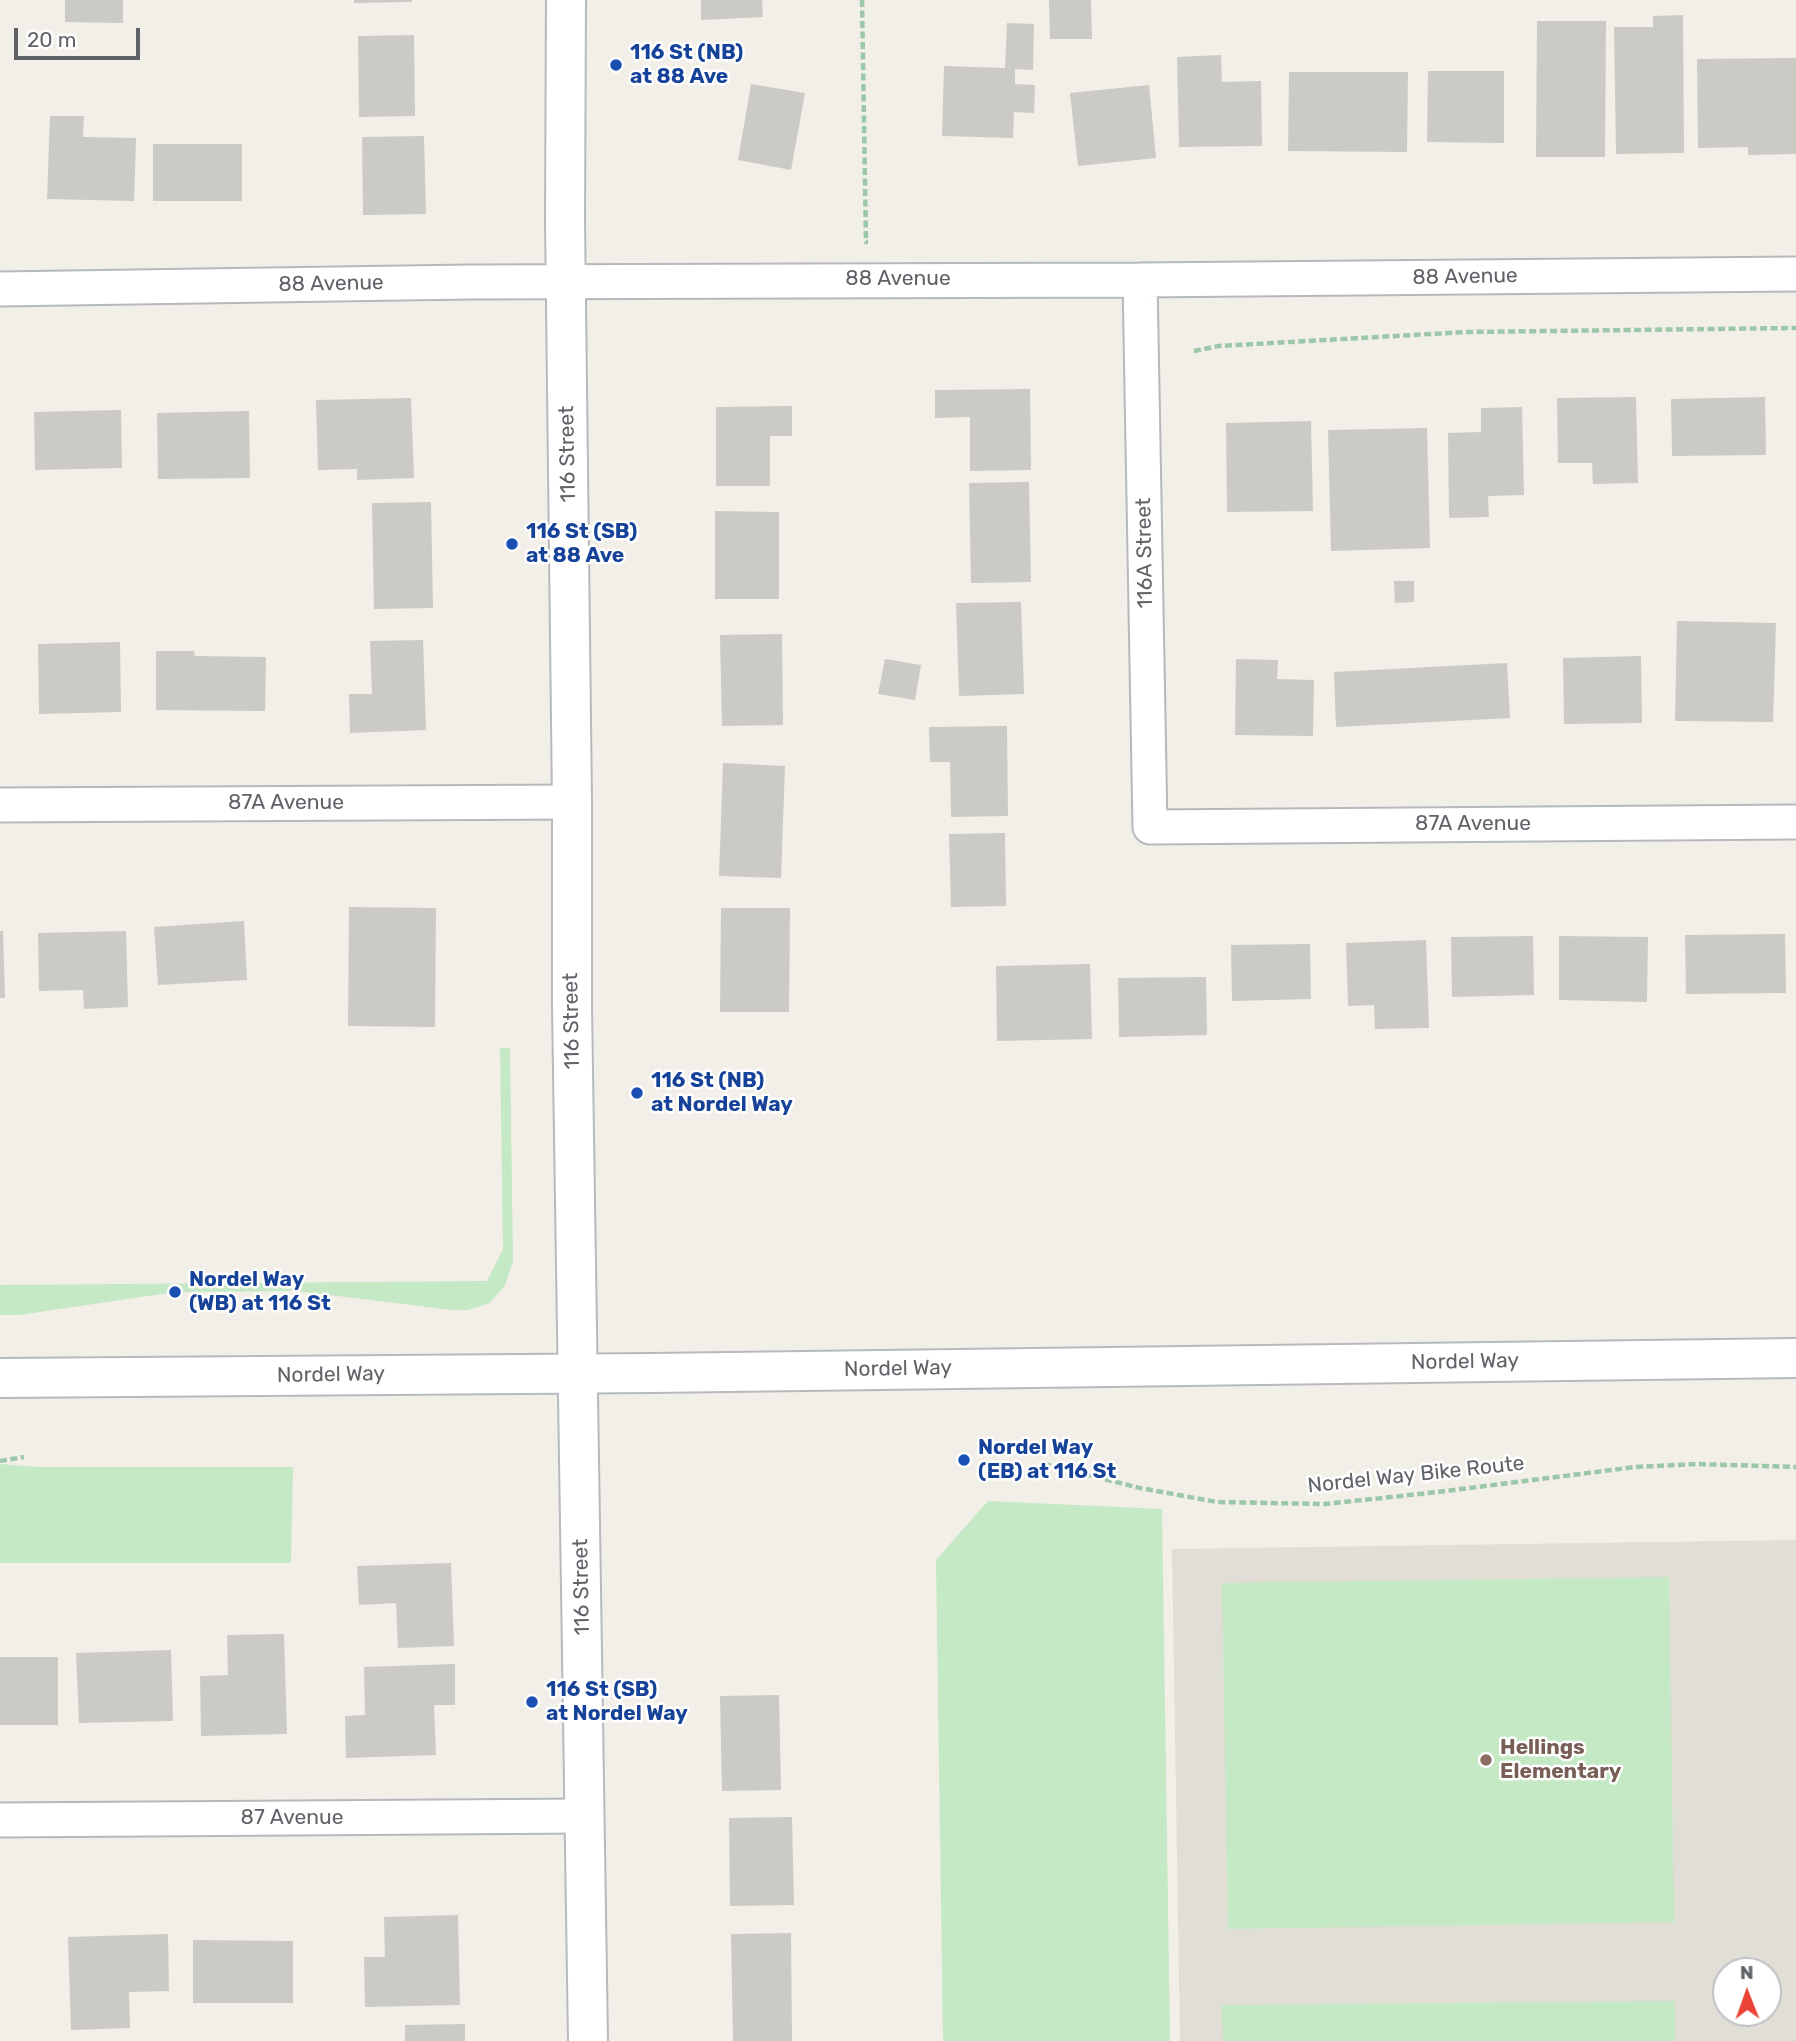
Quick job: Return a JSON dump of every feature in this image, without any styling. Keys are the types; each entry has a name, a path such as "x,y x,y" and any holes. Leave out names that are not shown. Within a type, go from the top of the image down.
{"street":[{"name":"116 Street","path":"566,0 565,220 572,1006 587,2041"},
{"name":"88 Avenue","path":"0,289 567,282 1796,274"},
{"name":"116A Street","path":"1140,280 1150,827"},
{"name":"87A Avenue","path":"0,805 572,802"},
{"name":"87A Avenue","path":"1150,827 1796,822"},
{"name":"Nordel Way","path":"0,1378 1796,1358"},
{"name":"87 Avenue","path":"0,1819 584,1816"}],"path":[{"path":"862,0 866,242"},
{"path":"1194,351 1219,346 1466,331 1796,328"},
{"path":"0,1461 24,1457"},
{"name":"Nordel Way Bike Route","path":"1044,1464 1140,1488 1217,1502 1325,1504 1635,1466 1697,1464 1796,1467"}],"shaded area":[{"name":"Hellings Elementary","path":"1796,1540 1796,2041 1180,2041 1172,1549"}],"green space":[{"path":"500,1048 510,1048 513,1261 505,1285 490,1303 468,1310 452,1310 297,1291 175,1292 19,1315 0,1315 0,1285 487,1281 503,1249"},
{"path":"0,1464 36,1467 293,1467 291,1563 0,1563"},
{"path":"988,1501 1162,1509 1170,2041 943,2041 936,1560"},
{"path":"1669,1577 1674,1922 1228,1929 1222,1583"},
{"path":"1675,2001 1675,2041 1223,2041 1222,2005"}],"building":[{"path":"65,0 123,0 123,23 65,22"},
{"path":"354,0 412,0 412,2 354,3"},
{"path":"701,0 762,0 763,17 701,20"},
{"path":"1049,0 1091,0 1092,39 1050,39"},
{"path":"1683,15 1684,153 1616,154 1614,27 1653,27 1653,16"},
{"path":"1537,21 1606,21 1605,157 1536,157"},
{"path":"1007,23 1034,24 1033,70 1015,69 1015,84 1035,85 1034,113 1014,112 1013,138 942,136 944,66 1005,68"},
{"path":"414,35 415,116 359,117 358,36"},
{"path":"1221,55 1222,82 1261,81 1262,146 1179,147 1177,57"},
{"path":"1796,58 1796,154 1748,155 1748,147 1698,148 1697,59"},
{"path":"1428,71 1504,71 1504,143 1427,142"},
{"path":"1289,72 1408,72 1407,152 1288,151"},
{"path":"751,84 805,93 791,170 738,160"},
{"path":"1149,85 1156,158 1078,166 1070,93"},
{"path":"50,116 84,116 83,137 136,138 134,201 47,199"},
{"path":"424,136 426,214 363,215 362,137"},
{"path":"153,144 242,144 242,201 153,201"},
{"path":"1030,389 1031,470 970,471 970,417 935,418 935,390"},
{"path":"1636,397 1638,483 1593,484 1592,463 1558,463 1557,398"},
{"path":"1765,397 1766,455 1672,456 1671,399"},
{"path":"411,398 414,478 357,480 357,469 318,470 316,400"},
{"path":"792,406 792,436 770,436 770,486 716,486 716,407"},
{"path":"1522,407 1524,495 1488,496 1489,517 1449,518 1448,433 1481,432 1481,408"},
{"path":"121,410 122,468 35,470 34,412"},
{"path":"249,411 250,478 158,479 157,413"},
{"path":"1311,421 1313,511 1227,512 1226,423"},
{"path":"1427,428 1430,548 1331,551 1328,430"},
{"path":"1029,482 1031,582 971,583 969,483"},
{"path":"431,502 433,608 374,609 372,503"},
{"path":"715,511 779,512 779,599 715,599"},
{"path":"1394,581 1414,581 1414,602 1395,603"},
{"path":"1021,602 1024,694 959,696 956,603"},
{"path":"1677,621 1776,623 1773,722 1675,721"},
{"path":"782,634 783,725 722,726 720,635"},
{"path":"423,640 426,730 350,733 349,694 372,694 370,641"},
{"path":"120,642 121,712 39,714 38,644"},
{"path":"156,651 194,651 195,656 266,657 265,711 156,710"},
{"path":"1641,656 1642,723 1564,724 1563,658"},
{"path":"885,659 921,665 915,700 878,694"},
{"path":"1236,659 1278,660 1277,679 1314,680 1313,736 1235,735"},
{"path":"1507,663 1510,718 1336,727 1334,672"},
{"path":"1007,726 1008,816 951,817 950,762 930,762 929,727"},
{"path":"723,763 785,766 781,878 719,876"},
{"path":"1005,833 1006,906 951,907 949,834"},
{"path":"349,907 436,908 435,1027 348,1026"},
{"path":"721,908 790,908 789,1012 720,1012"},
{"path":"244,921 247,980 158,985 154,927"},
{"path":"0,931 3,931 5,998 0,998"},
{"path":"126,931 128,1007 84,1009 83,990 39,991 38,933"},
{"path":"1785,934 1786,993 1686,994 1685,935"},
{"path":"1533,936 1534,995 1452,997 1451,937"},
{"path":"1559,936 1648,937 1647,1002 1559,1000"},
{"path":"1426,940 1429,1028 1375,1029 1374,1005 1348,1006 1346,943"},
{"path":"1310,944 1311,999 1232,1001 1231,945"},
{"path":"1090,964 1092,1039 997,1041 996,966"},
{"path":"1206,977 1207,1035 1119,1037 1118,978"},
{"path":"451,1563 454,1646 398,1648 396,1603 359,1605 357,1566"},
{"path":"284,1634 287,1734 201,1736 200,1676 228,1675 227,1635"},
{"path":"171,1650 173,1721 79,1723 76,1653"},
{"path":"0,1657 58,1657 58,1725 0,1725"},
{"path":"455,1664 455,1705 434,1705 436,1755 346,1758 345,1716 365,1715 364,1667"},
{"path":"779,1695 781,1790 722,1791 720,1696"},
{"path":"792,1817 794,1905 730,1906 729,1818"},
{"path":"458,1915 460,2005 365,2007 364,1957 385,1957 384,1917"},
{"path":"791,1933 792,2041 733,2041 731,1934"},
{"path":"168,1934 169,1991 129,1992 130,2028 71,2030 68,1937"},
{"path":"193,1940 293,1941 293,2003 193,2003"},
{"path":"465,2024 465,2041 405,2041 405,2025"}],"place":[{"name":"116 St (NB) at 88 Ave","path":"616,65"},
{"name":"116 St (SB) at 88 Ave","path":"512,544"},
{"name":"116 St (NB) at Nordel Way","path":"637,1093"},
{"name":"Nordel Way (WB) at 116 St","path":"175,1292"},
{"name":"Nordel Way (EB) at 116 St","path":"964,1460"},
{"name":"116 St (SB) at Nordel Way","path":"532,1702"},
{"name":"Hellings Elementary","path":"1486,1760"}]}
